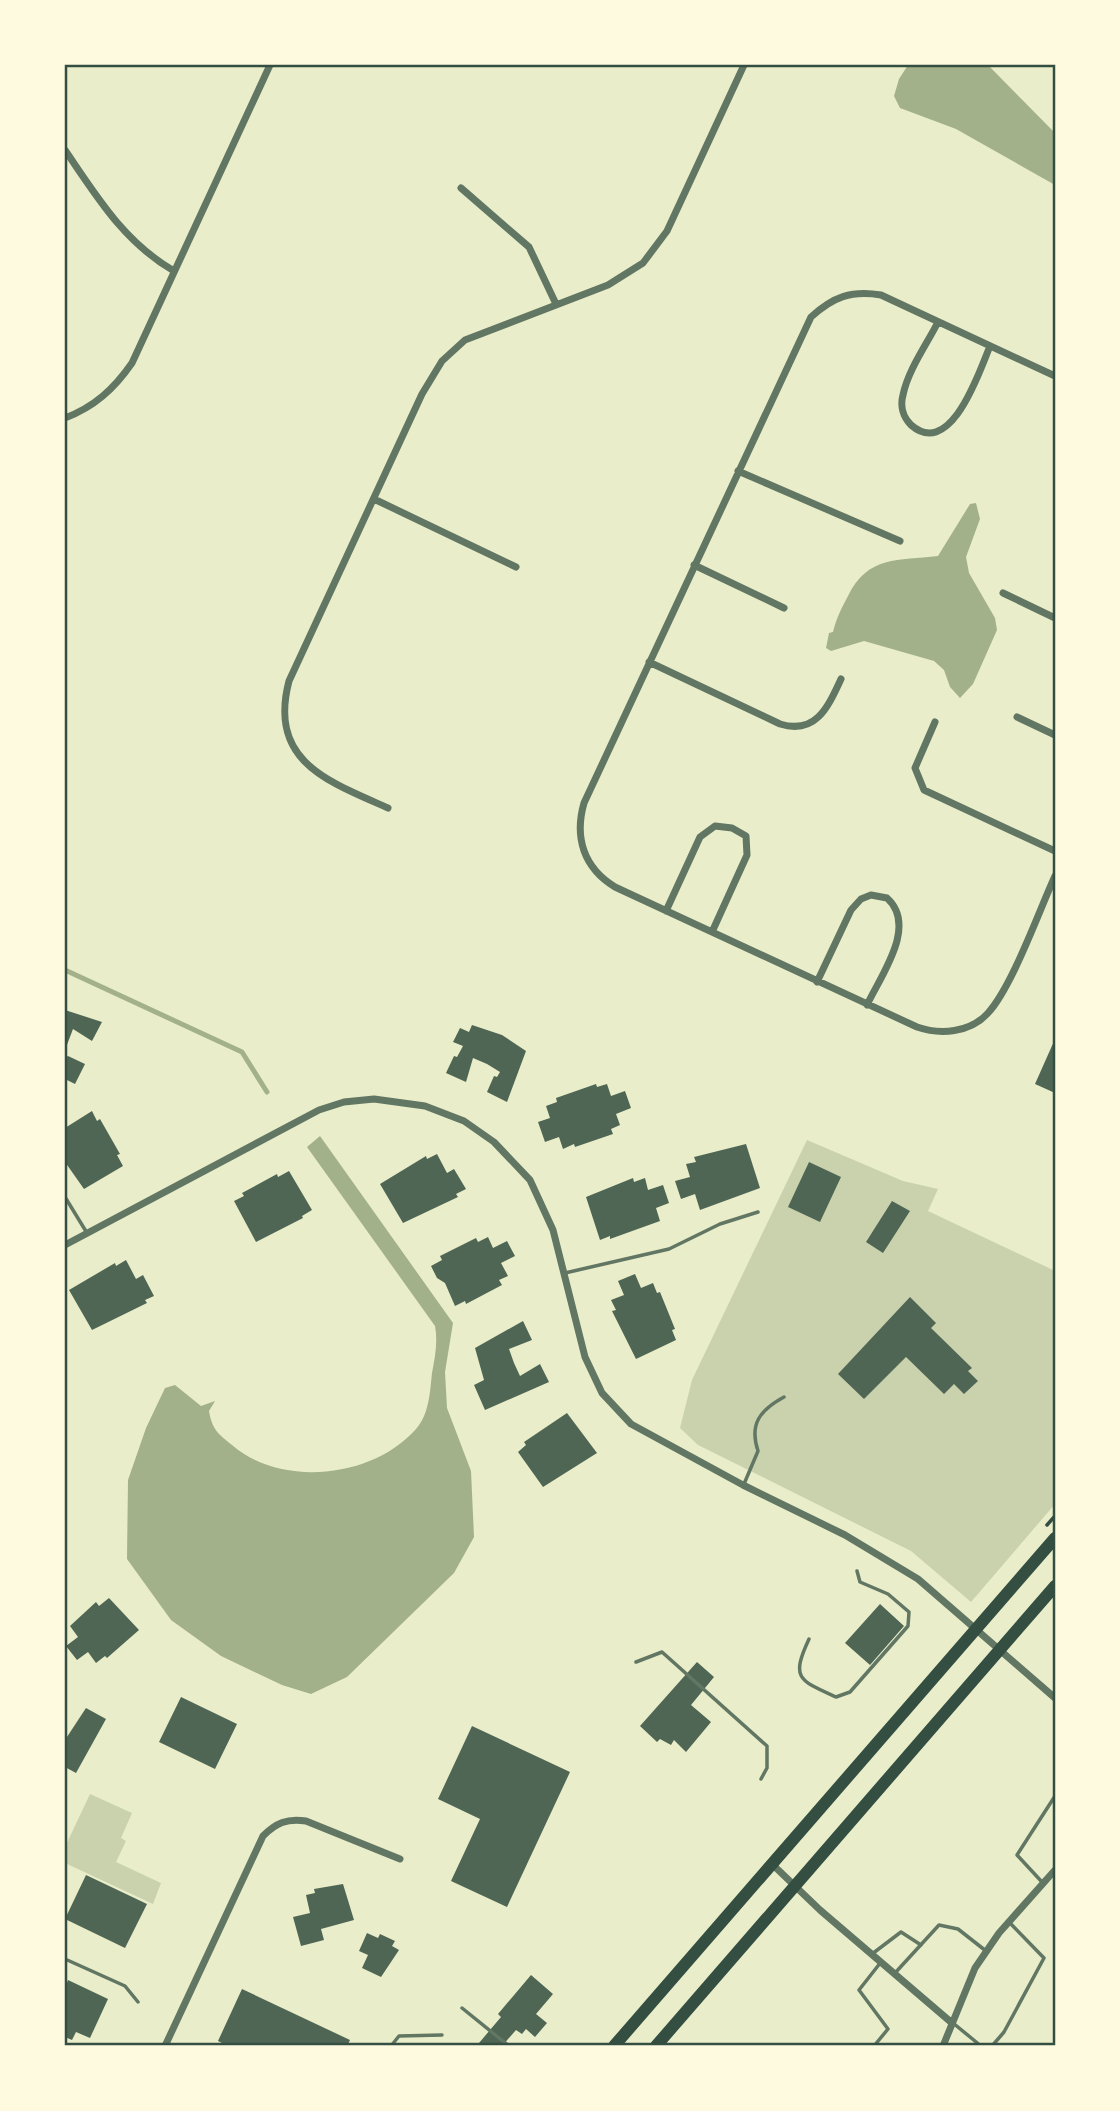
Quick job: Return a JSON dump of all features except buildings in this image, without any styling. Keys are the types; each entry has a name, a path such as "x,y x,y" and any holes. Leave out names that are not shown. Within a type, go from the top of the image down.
{"main road":[{"path":"614,2046 1055,1538"},
{"path":"656,2046 1055,1586"}],"street":[{"path":"65,418 91,406 123,375 137,353 270,65"},
{"path":"388,808 327,780 304,764 290,742 284,712 289,681 422,394 452,351 471,337 618,281 643,263 667,231 744,65"},
{"path":"65,150 121,230 146,254 173,271"},
{"path":"461,188 529,247 556,304"},
{"path":"1055,376 891,299 869,293 843,295 825,304 811,317 584,803 579,829 585,855 594,871 608,883 867,1005 917,1027 938,1032 956,1031 982,1019 1002,990 1055,876"},
{"path":"938,322 902,396 903,413 917,429 934,431 960,413 990,346"},
{"path":"738,471 900,541"},
{"path":"374,499 516,566"},
{"path":"694,565 784,608"},
{"path":"1003,593 1055,618"},
{"path":"649,662 779,724 791,727 810,724 822,717 841,679"},
{"path":"1017,717 1055,735"},
{"path":"935,722 915,768 923,790 1055,851"},
{"path":"666,911 700,837 715,826 732,828 746,836 747,855 712,932"},
{"path":"817,982 854,905 871,895 887,898 900,914 901,929 867,1005"},
{"path":"65,1245 298,1119 344,1102 399,1101 425,1106 464,1121 506,1152 537,1191 553,1230 585,1357 593,1377 615,1410 647,1435 743,1486 845,1535 918,1579 1055,1698"},
{"path":"165,2046 263,1836 273,1826 291,1819 306,1821 400,1859"},
{"path":"772,1864 952,2023"},
{"path":"943,2046 975,1968 986,1951 1055,1870"}],"lane":[{"path":"65,1197 86,1233"},
{"path":"565,1273 669,1249 720,1224 758,1212"},
{"path":"743,1486 758,1451 753,1437 754,1425 761,1412 784,1397"},
{"path":"809,1639 798,1664 800,1676 807,1684 835,1697 850,1692 908,1626 909,1612 888,1594 860,1582 858,1571"},
{"path":"636,1662 662,1652 767,1746 767,1768 761,1779"},
{"path":"1043,1884 1017,1855 1055,1797"},
{"path":"992,2046 1004,2032 1044,1958 1010,1923"},
{"path":"895,1974 939,1925 958,1929 986,1951"},
{"path":"872,1954 901,1932 920,1945"},
{"path":"65,1959 125,1986 138,2002"},
{"path":"874,2046 888,2029 859,1990 881,1962"},
{"path":"462,2008 509,2046"},
{"path":"952,2023 981,2046"},
{"path":"391,2046 399,2036 442,2035"}],"shaded area":[{"path":"908,65 988,65 1055,133 1055,185 956,129 900,108 894,96 899,79"},
{"path":"976,503 980,519 966,557 969,573 995,618 997,630 973,684 960,698 950,687 944,670 934,661 864,641 831,651 826,648 829,633 833,632 846,600 865,573 886,562 938,556 970,504"},
{"path":"320,1136 453,1323 445,1372 447,1408 471,1471 474,1537 454,1573 347,1677 311,1694 282,1685 221,1656 171,1620 127,1559 128,1480 146,1428 165,1388 175,1385 201,1406 215,1401 209,1411 214,1427 232,1445 252,1459 275,1468 300,1472 326,1472 352,1467 376,1458 398,1446 420,1423 429,1395 436,1349 435,1326 307,1147"},
{"path":"807,1140 903,1181 938,1189 928,1211 1055,1271 1055,1504 971,1602 911,1551 698,1445 680,1428 692,1380"},
{"path":"90,1794 132,1813 121,1838 126,1841 116,1862 161,1883 153,1904 65,1863 65,1847"}],"waterway":[{"path":"65,970 242,1052 267,1092"}]}
